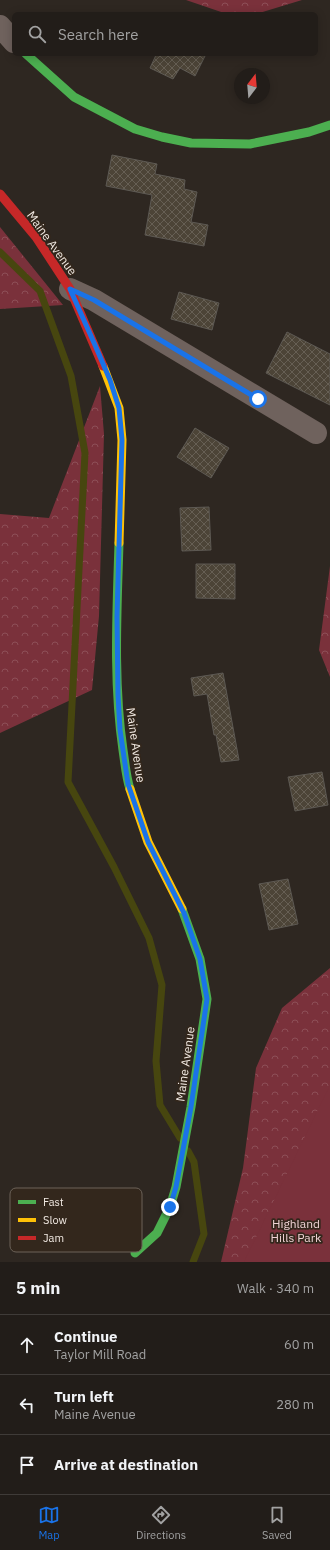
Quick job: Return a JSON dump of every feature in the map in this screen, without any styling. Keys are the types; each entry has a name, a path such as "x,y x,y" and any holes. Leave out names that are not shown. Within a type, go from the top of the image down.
{"street":[{"path":"0,26 12,40"},
{"path":"28,56 74,97 135,129 162,138 191,143 250,144 309,132 330,125"},
{"name":"Maine Avenue","path":"0,194 36,238 70,289 98,352 119,408 122,440 117,617 118,695 120,730 128,784 148,842 184,913 200,959 207,999 186,1134 176,1187 170,1207 157,1232 142,1246"},
{"path":"70,289 94,300 316,433"}],"green space":[{"path":"186,0 302,0 263,12 221,12"},
{"path":"0,227 63,305 0,309"},
{"path":"100,386 104,434 99,616 92,690 0,733 0,514 49,518"},
{"path":"330,566 330,677 319,650"},
{"path":"330,968 330,1262 221,1262 243,1168 256,1068 282,1008"},
{"name":"Highland Hills Park","path":"330,1085 330,1262 244,1262"}],"building":[{"path":"156,56 205,56 195,76 180,68 173,79 150,68"},
{"path":"112,155 157,164 155,174 185,180 184,189 197,192 191,222 208,225 204,246 145,235 152,195 106,186"},
{"path":"179,292 219,303 212,330 171,319"},
{"path":"287,332 330,354 330,405 266,373"},
{"path":"195,428 229,448 211,478 177,457"},
{"path":"209,507 211,550 182,551 180,508"},
{"path":"196,564 235,564 235,599 196,598"},
{"path":"223,673 239,760 221,762 216,735 214,735 207,694 194,696 191,678"},
{"path":"322,772 328,805 295,811 288,777"},
{"path":"288,879 298,924 269,930 259,884"}],"waterway":[{"path":"0,252 40,291 71,376 85,453 68,782 114,867 149,938 162,985 156,1061 160,1105 180,1138"},
{"path":"188,1151 194,1162 204,1234 193,1262"}],"traffic: fast":[{"path":"28,56 74,97 135,129 162,137 191,143 250,144 309,132 330,125"},
{"path":"119,543 116,646 118,699 123,750 130,789"},
{"path":"142,1247 157,1233 170,1207 176,1187 191,1107 207,999 200,959 182,909"}],"traffic: slow":[{"path":"103,366 119,408 122,440 119,543"},
{"path":"130,789 148,842 182,909"}],"traffic: jam":[{"path":"0,194 36,237 70,289 103,366"}],"route":[{"path":"170,1207 176,1187 191,1107 207,999 200,959 184,913 148,842 128,784 120,730 118,695 117,617 122,440 119,408 110,380 70,289 94,300 258,399"}]}
